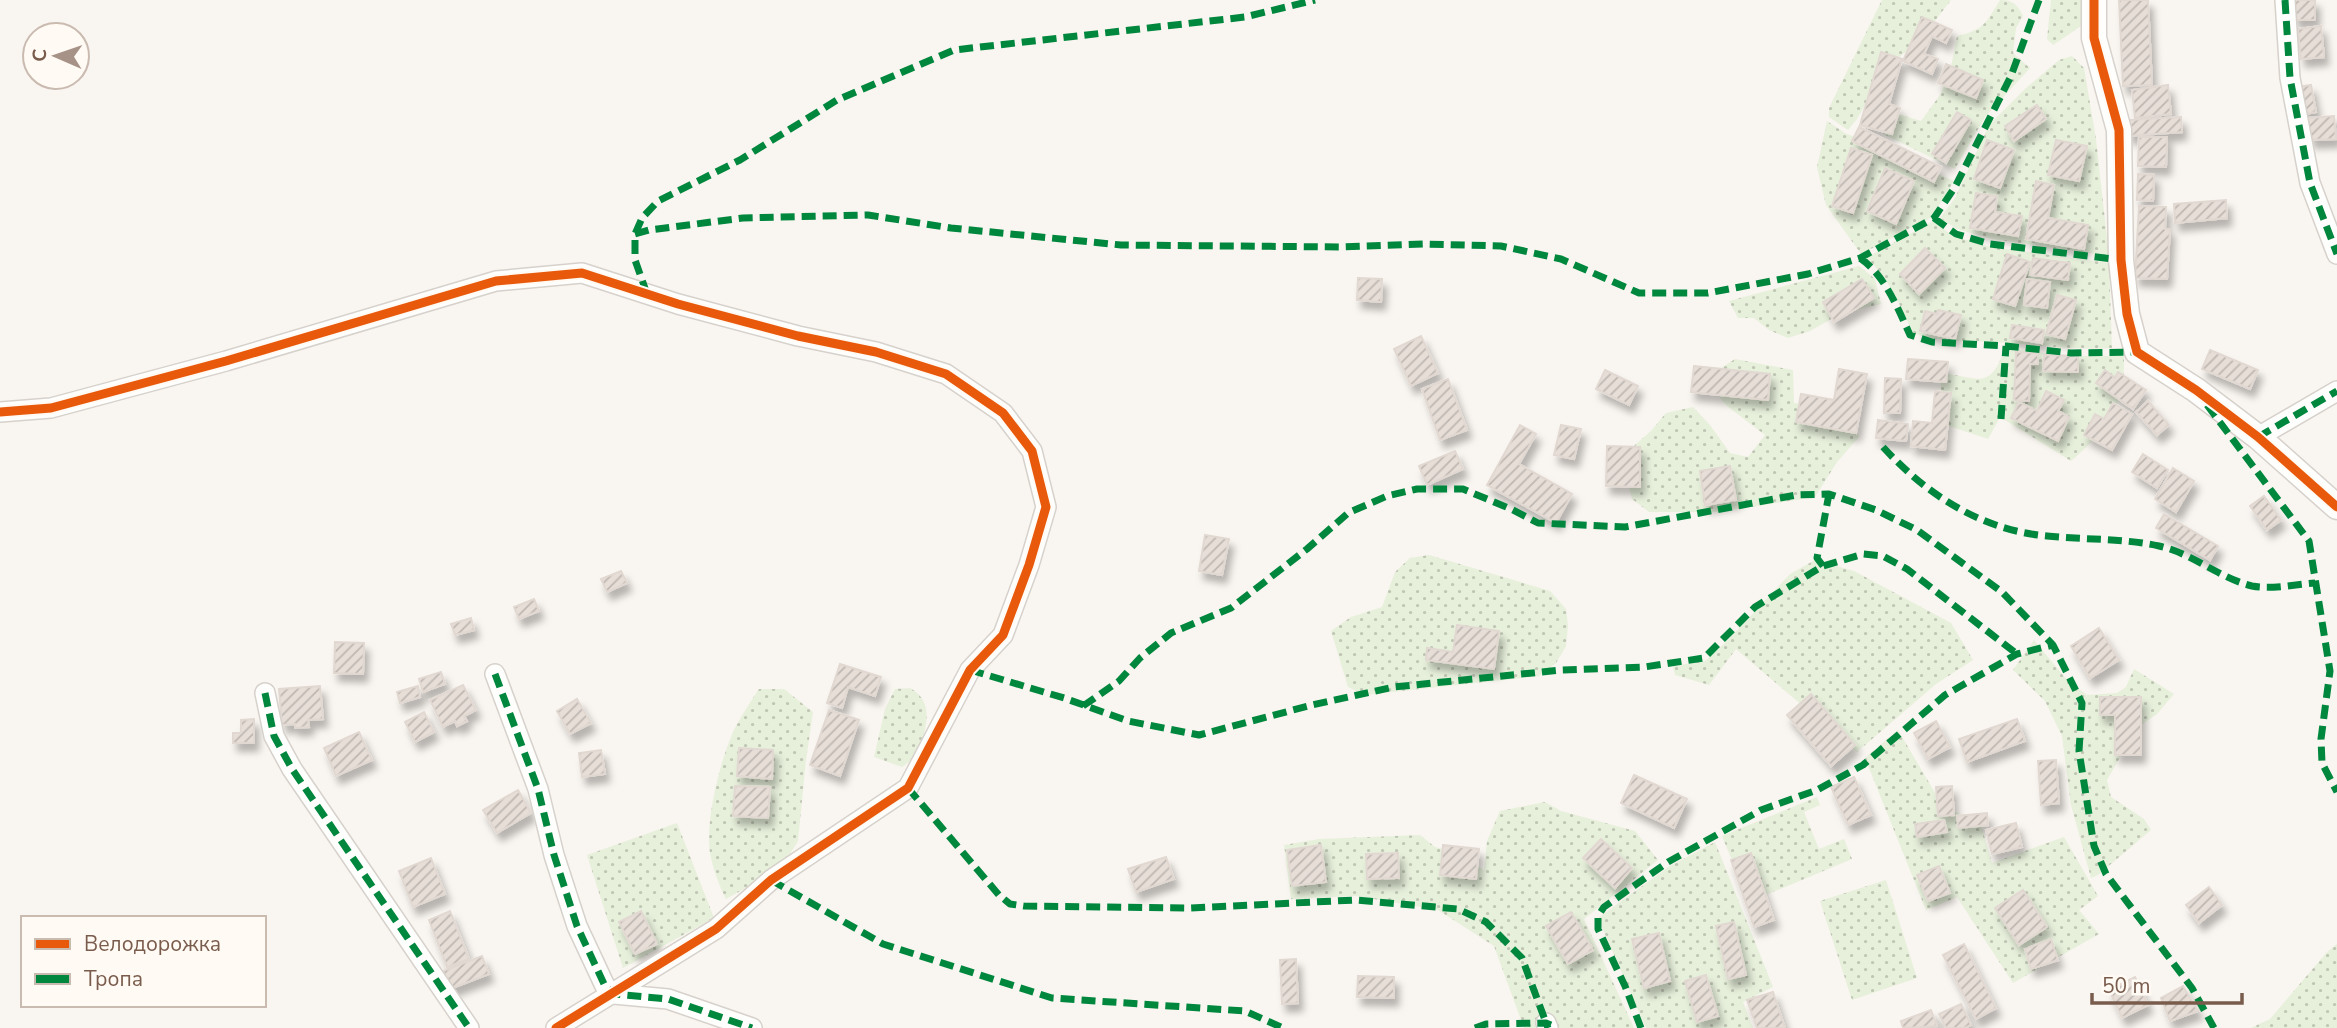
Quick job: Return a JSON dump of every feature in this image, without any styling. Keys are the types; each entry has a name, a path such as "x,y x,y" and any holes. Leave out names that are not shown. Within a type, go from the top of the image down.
{"street":[{"path":"2094,0 2094,38 2119,130 2121,260 2127,314 2137,352 2196,390 2258,437 2337,507"},
{"path":"2285,0 2290,78 2310,183 2337,254"},
{"path":"0,412 51,408 226,361 496,281 582,273 678,304 876,352 946,374 1003,413 1031,451 1046,507 1029,565 1003,635 970,670 908,789 771,880 716,929 556,1028"},
{"path":"2258,437 2337,391"},
{"path":"495,674 538,789 554,855 578,926 605,986 614,994 668,999 752,1028"},
{"path":"265,693 274,736 292,769 469,1028"}],"green space":[{"path":"1882,0 1951,0 1918,43 1888,65 1848,130 1829,117 1829,108"},
{"path":"2000,0 2014,4 2023,16 2016,28 2013,53 2030,68 1985,117 1955,169 1883,134 1892,112 1921,121 1940,95 1950,72 1957,36 1979,28"},
{"path":"2051,0 2085,0 2084,24 2053,45 2047,39"},
{"path":"2072,56 2084,68 2096,139 2109,256 1992,239 1957,229 1940,218 1955,198 1989,125 2059,60"},
{"path":"1827,121 1845,133 1954,181 1932,217 1861,254 1826,205 1817,167"},
{"path":"1933,221 1953,236 1991,247 2109,263 2112,348 1948,340 1913,333 1887,283 1866,258"},
{"path":"1859,266 1875,279 1881,304 1842,313 1810,331 1788,338 1769,330 1754,318 1738,318 1729,301"},
{"path":"2005,348 2069,356 2124,356 2122,390 2115,411 2095,438 2071,461 2000,417 1988,439 1940,423 1941,373 1974,378 1988,376 1994,371"},
{"path":"1735,359 1793,370 1794,403 1849,416 1859,437 1837,462 1815,497 1718,512 1649,512 1632,499 1624,466 1628,451 1651,431 1666,413 1693,407 1730,453 1748,457 1765,435 1727,406 1704,379"},
{"path":"1429,555 1550,591 1566,609 1568,626 1566,646 1556,663 1539,676 1365,695 1348,687 1331,631 1351,617 1382,607 1395,572 1410,558"},
{"path":"1815,560 1854,571 1951,623 1973,660 1936,684 1857,752 1736,649 1709,685 1675,675 1673,666 1705,661 1790,574"},
{"path":"2034,640 2067,680 2087,695 2117,693 2126,687 2134,669 2174,694 2157,714 2137,728 2107,780 2111,797 2144,819 2151,830 2091,878 2071,805 2062,736 2045,701 2013,670"},
{"path":"910,688 923,701 926,718 919,755 902,767 874,757 885,709 895,689"},
{"path":"759,689 784,689 813,712 798,841 788,857 762,879 726,899 716,877 710,853 712,806 730,739"},
{"path":"1898,730 1944,808 1980,821 1992,863 2064,837 2098,896 2079,910 2099,934 2013,983 1957,897 1926,910 1865,758"},
{"path":"1817,797 1820,805 1804,812 1819,849 1844,839 1852,859 1749,902 1722,836"},
{"path":"1545,802 1561,811 1635,831 1658,860 1584,919 1634,1028 1524,1028 1494,946 1438,910 1356,896 1291,899 1284,845 1319,839 1420,835 1435,847 1461,854 1484,870 1487,841 1500,811"},
{"path":"677,823 714,918 623,968 587,855"},
{"path":"1715,842 1773,987 1743,1002 1753,1028 1646,1028 1598,918 1670,866"},
{"path":"1886,880 1917,978 1852,1000 1820,901"},
{"path":"2337,944 2337,1028 2251,1028 2270,1019 2327,952"}],"building":[{"path":"2119,0 2148,0 2152,85 2123,86"},
{"path":"2294,0 2315,0 2315,20 2294,20"},
{"path":"1922,17 1952,30 1946,43 1932,36 1924,54 1938,59 1932,74 1903,61"},
{"path":"2321,26 2324,57 2301,59 2298,29"},
{"path":"1881,52 1902,59 1889,104 1900,108 1892,134 1860,125"},
{"path":"1946,64 1983,80 1976,98 1938,83"},
{"path":"2168,85 2171,114 2135,118 2132,90"},
{"path":"2311,85 2316,112 2301,115 2297,87"},
{"path":"2037,105 2046,119 2014,141 2005,126"},
{"path":"1957,112 1971,120 1946,163 1932,154"},
{"path":"2334,116 2336,139 2310,140 2308,118"},
{"path":"2181,117 2182,132 2128,136 2128,120"},
{"path":"1859,127 1941,167 1934,182 1852,141"},
{"path":"2139,137 2167,137 2166,167 2138,166"},
{"path":"1987,140 2014,150 2000,188 1974,179"},
{"path":"2056,140 2087,146 2079,181 2048,175"},
{"path":"1851,148 1872,155 1853,213 1832,206"},
{"path":"1885,168 1914,181 1896,224 1867,211"},
{"path":"2138,174 2154,175 2153,201 2137,200"},
{"path":"2036,181 2054,185 2048,218 2088,225 2084,249 2026,239"},
{"path":"1976,193 1997,196 1995,212 2022,216 2018,236 1970,228"},
{"path":"2226,200 2227,218 2175,223 2174,204"},
{"path":"2139,206 2166,207 2165,229 2170,229 2167,279 2135,278"},
{"path":"1925,248 1945,268 1919,294 1900,274"},
{"path":"2007,254 2030,262 2015,306 1993,299"},
{"path":"2033,258 2070,263 2068,280 2030,275"},
{"path":"1358,278 1382,279 1381,302 1357,300"},
{"path":"1862,279 1874,298 1834,322 1823,302"},
{"path":"2027,279 2050,282 2047,308 2024,305"},
{"path":"2057,295 2076,300 2065,339 2046,334"},
{"path":"1938,310 1961,315 1955,339 1920,331 1925,311 1937,314"},
{"path":"2012,325 2044,330 2042,343 2010,338"},
{"path":"1421,336 1438,373 1411,386 1394,349"},
{"path":"2210,350 2258,370 2250,389 2202,369"},
{"path":"2016,352 2038,353 2038,364 2030,364 2029,401 2014,400"},
{"path":"2044,355 2078,356 2078,372 2043,371"},
{"path":"1908,359 1948,362 1946,382 1906,379"},
{"path":"1694,366 1770,374 1768,400 1691,392"},
{"path":"1839,369 1867,374 1856,433 1796,422 1801,394 1834,400"},
{"path":"1605,370 1638,386 1629,405 1596,389"},
{"path":"2105,370 2115,378 2118,372 2146,390 2133,409 2096,383"},
{"path":"1885,378 1901,379 1900,413 1884,413"},
{"path":"1448,379 1467,430 1440,440 1422,389"},
{"path":"1935,391 1951,393 1945,450 1911,446 1913,421 1932,423"},
{"path":"2046,391 2064,400 2058,411 2069,417 2058,441 2011,418 2019,402 2037,411"},
{"path":"2148,401 2169,425 2157,435 2136,412"},
{"path":"2113,403 2132,414 2112,450 2084,435 2095,414 2104,419"},
{"path":"1878,420 1908,424 1906,441 1876,438"},
{"path":"1520,425 1536,434 1519,464 1572,494 1556,523 1487,485"},
{"path":"1561,425 1581,429 1574,459 1554,455"},
{"path":"1607,446 1640,447 1640,487 1606,486"},
{"path":"1455,451 1463,469 1427,485 1419,466"},
{"path":"2143,454 2168,470 2157,488 2132,472"},
{"path":"1730,466 1736,500 1705,505 1700,471"},
{"path":"2173,468 2194,481 2176,512 2155,499"},
{"path":"2264,496 2281,520 2267,530 2250,506"},
{"path":"2164,514 2218,546 2210,560 2156,528"},
{"path":"1205,535 1229,539 1222,575 1199,571"},
{"path":"621,571 627,583 607,592 601,579"},
{"path":"534,599 539,611 519,619 514,607"},
{"path":"471,618 474,630 455,635 451,624"},
{"path":"1457,625 1499,631 1494,669 1426,660 1427,648 1453,652"},
{"path":"2099,628 2119,660 2090,678 2071,646"},
{"path":"335,642 364,643 363,674 334,673"},
{"path":"840,664 881,677 875,696 848,687 842,708 827,703"},
{"path":"441,672 445,684 423,692 419,679"},
{"path":"463,685 476,710 464,716 467,721 457,726 455,721 443,727 430,700"},
{"path":"320,686 323,719 308,720 309,727 282,725 279,689"},
{"path":"418,686 420,697 400,703 397,692"},
{"path":"1811,694 1855,745 1831,766 1787,715"},
{"path":"2100,697 2141,697 2141,755 2115,755 2115,715 2100,715"},
{"path":"577,699 591,723 570,734 557,711"},
{"path":"829,710 859,720 840,776 810,765"},
{"path":"424,712 434,732 415,742 405,722"},
{"path":"254,719 254,743 233,743 233,733 241,733 241,720"},
{"path":"2017,719 2025,741 1967,762 1959,739"},
{"path":"1936,721 1950,747 1928,759 1914,733"},
{"path":"359,732 372,760 336,776 324,748"},
{"path":"739,748 773,750 772,779 737,776"},
{"path":"601,750 605,774 582,777 579,753"},
{"path":"2056,760 2059,803 2041,805 2038,761"},
{"path":"1634,775 1687,799 1674,828 1621,803"},
{"path":"1854,777 1871,815 1848,825 1831,787"},
{"path":"735,786 770,787 768,818 733,816"},
{"path":"1952,786 1954,815 1938,816 1936,787"},
{"path":"518,790 531,813 497,833 483,810"},
{"path":"1987,813 1988,825 1958,828 1957,816"},
{"path":"1944,820 1947,832 1917,837 1915,824"},
{"path":"2016,823 2022,847 1992,854 1986,830"},
{"path":"1601,839 1632,868 1615,888 1583,858"},
{"path":"1321,845 1326,882 1292,886 1287,850"},
{"path":"1443,845 1479,849 1476,879 1440,875"},
{"path":"1398,853 1399,878 1367,879 1366,854"},
{"path":"1751,853 1774,920 1754,927 1731,860"},
{"path":"1166,857 1174,879 1136,892 1128,869"},
{"path":"431,858 445,894 413,907 399,871"},
{"path":"1939,866 1950,893 1928,901 1917,875"},
{"path":"2209,887 2222,905 2199,923 2186,905"},
{"path":"2023,890 2047,927 2019,945 1995,908"},
{"path":"450,911 469,959 447,967 429,920"},
{"path":"641,911 657,944 635,954 619,922"},
{"path":"1571,912 1593,950 1568,964 1546,926"},
{"path":"1734,922 1746,975 1728,979 1716,926"},
{"path":"1659,933 1670,981 1644,988 1632,939"},
{"path":"2051,939 2058,960 2031,969 2025,949"},
{"path":"1964,944 1996,1008 1976,1019 1943,955"},
{"path":"482,956 489,974 450,989 443,971"},
{"path":"1296,959 1298,1003 1282,1004 1280,960"},
{"path":"1706,975 1718,1016 1697,1022 1685,981"},
{"path":"1358,976 1394,977 1394,998 1357,997"},
{"path":"2135,977 2148,1005 2122,1018 2109,990"},
{"path":"2183,986 2198,1011 2170,1021 2161,998"},
{"path":"1773,992 1785,1028 1757,1028 1747,1000"},
{"path":"1961,1004 1971,1025 1965,1028 1946,1028 1939,1014"},
{"path":"1931,1010 1937,1026 1903,1028 1901,1021"}],"marked path":[{"path":"647,294 635,260 635,234 642,218 658,201 740,160 837,100 954,50 1245,17 1315,0"},
{"path":"635,234 743,218 868,215 951,228 1121,245 1501,246 1561,259 1639,293 1708,293 1808,274 1860,258 1934,218 1955,187 2011,76 2039,0"},
{"path":"2285,0 2290,78 2310,183 2337,254"},
{"path":"1934,218 1956,234 1990,244 2121,260"},
{"path":"1860,258 1884,283 1910,335 1932,342 2071,353 2137,352"},
{"path":"2001,419 2006,346"},
{"path":"2258,437 2337,391"},
{"path":"2207,405 2309,541 2330,671 2321,739 2322,763 2337,792"},
{"path":"1883,447 1937,495 1978,518 2000,526 2047,536 2117,540 2159,546 2183,554 2252,586 2315,583"},
{"path":"1083,706 1119,681 1140,658 1171,633 1231,608 1307,549 1348,513 1387,496 1417,489 1463,489 1538,523 1625,527 1796,495 1829,494 1876,510 1917,530 2002,592 2053,645"},
{"path":"1823,566 1817,558 1829,494"},
{"path":"970,670 1064,698 1128,721 1199,735 1312,705 1394,687 1561,670 1644,667 1704,658 1755,607 1823,566 1863,554 1883,556 1907,569 2017,654"},
{"path":"1641,1028 1598,929 1598,916 1604,907 1668,862 1761,810 1817,790 1863,765 1945,695 2017,654 2053,645 2082,703 2079,751 2094,846 2106,874 2192,988 2214,1028"},
{"path":"495,674 538,789 554,855 577,926 605,986 614,994 668,999 752,1028"},
{"path":"265,693 274,736 292,769 469,1028"},
{"path":"908,788 999,895 1010,904 1191,908 1355,900 1458,909 1486,922 1522,958 1548,1028"},
{"path":"771,880 883,944 1052,998 1245,1011 1283,1028"},
{"path":"1475,1028 1486,1024 1551,1025"}],"cycle path":[{"path":"2094,0 2094,38 2119,130 2121,260 2127,314 2137,352 2196,390 2258,437 2337,507"},
{"path":"0,412 51,408 226,361 496,281 582,273 678,304 798,336 876,352 946,374 1003,413 1032,451 1046,507 1029,565 1003,635 970,670 908,788 771,880 716,929 556,1028"}]}
